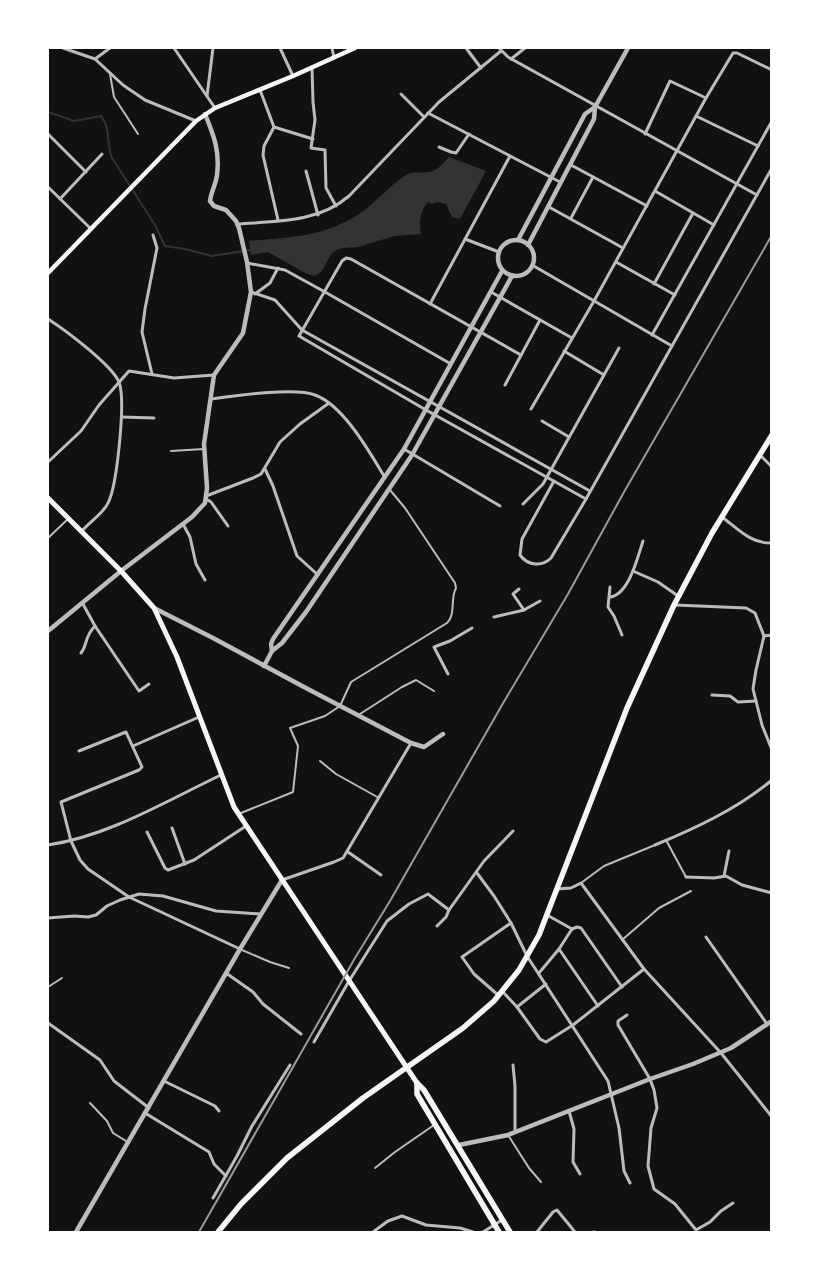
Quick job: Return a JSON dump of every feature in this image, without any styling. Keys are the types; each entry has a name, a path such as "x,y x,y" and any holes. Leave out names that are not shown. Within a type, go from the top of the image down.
{"highway":[{"path":"218,1232 241,1204 287,1158 363,1098 463,1028 501,994 519,970 539,934 627,708 678,596 722,517 772,435"},
{"path":"417,1083 417,1094 499,1232"},
{"path":"417,1083 424,1090 459,1146 510,1232"},
{"path":"451,1150 459,1146"}],"main road":[{"path":"48,273 90,228 205,114 355,48"},
{"path":"48,498 154,608 177,657 221,775 239,814 417,1083"}],"street":[{"path":"62,48 95,59 123,85 145,100 196,121"},
{"path":"95,59 110,48"},
{"path":"174,48 215,108"},
{"path":"207,96 213,48"},
{"path":"280,48 293,76"},
{"path":"332,48 334,58"},
{"path":"466,48 481,68"},
{"path":"511,59 525,48"},
{"path":"528,245 594,118 595,107 628,48"},
{"path":"237,224 306,218 336,207 349,196 428,113 481,68 500,49 511,59 595,107 757,195"},
{"path":"531,409 733,53 737,53 772,70"},
{"path":"312,68 313,102 316,120 311,148 325,150 326,188 336,207"},
{"path":"645,134 670,81 706,98"},
{"path":"259,89 274,127 264,146 263,155 278,220"},
{"path":"402,94 424,117"},
{"path":"518,240 585,114 595,107"},
{"path":"428,113 561,183"},
{"path":"48,631 198,512 206,498 204,449 214,375 243,333 253,293 237,224 226,210 214,206 210,201 217,176 218,148 205,114"},
{"path":"696,116 758,146"},
{"path":"652,335 772,122"},
{"path":"274,127 313,139"},
{"path":"48,134 86,172"},
{"path":"438,147 456,152 469,134"},
{"path":"571,139 581,144"},
{"path":"60,199 102,154"},
{"path":"430,304 510,156"},
{"path":"571,165 647,206"},
{"path":"554,481 522,539 519,551 522,558 528,562 541,564 551,558 772,168"},
{"path":"306,171 318,215"},
{"path":"571,218 593,177"},
{"path":"48,187 90,228"},
{"path":"655,191 714,225"},
{"path":"549,207 623,248"},
{"path":"654,284 693,213"},
{"path":"152,374 142,332 144,309 157,248 153,235"},
{"path":"466,239 498,252"},
{"path":"518,240 528,245 533,255 532,265 526,273 517,277 502,271 498,262 498,252 506,243 518,240"},
{"path":"521,355 351,258 346,258 342,262 299,335 300,338 586,499"},
{"path":"247,262 278,268 325,292 461,369"},
{"path":"616,262 675,296"},
{"path":"532,265 672,346"},
{"path":"253,293 270,283 278,268"},
{"path":"272,651 271,644 273,638 404,449 502,271"},
{"path":"264,666 272,651 282,643 306,612 412,455 512,276"},
{"path":"490,292 572,338"},
{"path":"253,293 275,300 302,330 590,491"},
{"path":"48,319 99,358 119,382 123,406 115,472 108,503 81,532"},
{"path":"505,385 540,320"},
{"path":"523,504 540,487 547,476 619,348"},
{"path":"564,351 604,376"},
{"path":"48,462 81,431 129,371 174,378 214,375"},
{"path":"211,399 296,392 316,395 329,403 348,422 384,476"},
{"path":"206,498 261,474 272,454 287,435 329,403"},
{"path":"122,417 154,418"},
{"path":"542,421 569,437"},
{"path":"477,438 481,430"},
{"path":"404,449 500,506"},
{"path":"759,454 772,467"},
{"path":"265,468 297,556 318,574"},
{"path":"380,482 388,488"},
{"path":"206,498 228,526"},
{"path":"722,517 752,540 763,544 772,543"},
{"path":"183,524 190,537 196,564 205,580"},
{"path":"610,597 623,588 633,571 643,542"},
{"path":"332,554 341,560"},
{"path":"633,571 658,582 678,596"},
{"path":"610,587 608,607 622,635"},
{"path":"520,589 513,594 524,610"},
{"path":"494,617 524,610 540,601"},
{"path":"83,604 95,626 139,692 149,684"},
{"path":"674,605 726,606 751,609 757,617 764,636 753,689 772,750"},
{"path":"297,606 306,612"},
{"path":"154,608 411,743 424,747 443,734"},
{"path":"80,653 84,649 87,635 95,626"},
{"path":"448,674 434,647 450,641 472,628"},
{"path":"764,636 772,635"},
{"path":"712,695 730,696 738,702 756,701"},
{"path":"133,746 200,717"},
{"path":"79,751 126,732 142,767 85,794 61,802 71,841 80,860 88,869 130,897 240,949"},
{"path":"76,1232 282,880 343,858 411,743"},
{"path":"48,844 71,841 115,826 221,775"},
{"path":"655,845 708,821 740,803 772,780"},
{"path":"147,832 166,869 173,869 198,858 246,826"},
{"path":"172,828 185,864"},
{"path":"438,926 484,861 513,831"},
{"path":"724,876 729,851"},
{"path":"348,852 381,875"},
{"path":"477,873 494,896 527,956 608,1081 620,1128 624,1171 630,1183"},
{"path":"686,877 714,878 724,876 742,885 772,893"},
{"path":"557,889 570,888 581,883 644,969 721,1053 772,1117"},
{"path":"48,918 96,915 107,906 139,894 163,896 216,911 261,914"},
{"path":"314,1042 349,981 387,921 409,904 428,894 449,910"},
{"path":"547,915 572,929"},
{"path":"510,923 462,957 474,974 516,1007 540,1039 546,1042 573,1025 644,969"},
{"path":"538,973 560,949 572,929 577,927 581,928 622,987"},
{"path":"459,1146 508,1135 721,1053 769,1023 706,937"},
{"path":"560,949 598,1006"},
{"path":"226,973 257,995 263,1004 301,1034"},
{"path":"516,1007 546,984"},
{"path":"627,1015 618,1022 618,1025 650,1079 657,1108 651,1128 648,1166 654,1189 676,1204 696,1230 710,1222 720,1211 733,1203"},
{"path":"48,1023 100,1060 114,1081 148,1108"},
{"path":"213,1198 252,1126 290,1065"},
{"path":"513,1066 515,1132"},
{"path":"164,1081 219,1110"},
{"path":"569,1111 574,1129 573,1162 580,1174"},
{"path":"145,1113 209,1152 214,1164 226,1176"},
{"path":"537,1232 552,1212 557,1210 575,1232"},
{"path":"373,1232 388,1221 402,1216 426,1225 460,1228 473,1232"},
{"path":"482,1232 495,1226 502,1220"}],"lane":[{"path":"110,72 110,83 114,97 138,134"},
{"path":"172,451 204,449"},
{"path":"239,814 293,792 298,746 290,728 325,716 340,706 352,682 447,623 452,617 455,583 405,508 388,488"},
{"path":"48,538 68,518"},
{"path":"358,716 416,680 434,691"},
{"path":"320,761 336,774 379,798"},
{"path":"666,840 686,877"},
{"path":"581,883 604,866 655,845"},
{"path":"622,940 660,908 691,891"},
{"path":"240,949 289,968"},
{"path":"48,987 62,978"},
{"path":"90,1103 106,1121 113,1133 128,1143"},
{"path":"375,1168 435,1124"},
{"path":"508,1135 529,1168 541,1182"}],"shaded area":[{"path":"449,157 486,171 460,219 452,217 446,204 437,202 431,204 428,202 423,209 421,217 421,234 395,236 359,247 338,249 329,257 324,268 314,276 268,252 251,255 249,241 308,234 335,227 362,212 394,183 406,175 435,170"}],"waterway":[{"path":"48,112 74,121 101,116 106,126 112,158 155,225 165,246 212,256 250,250"}],"railway":[{"path":"199,1232 355,958 568,594 624,492 772,235"}]}
